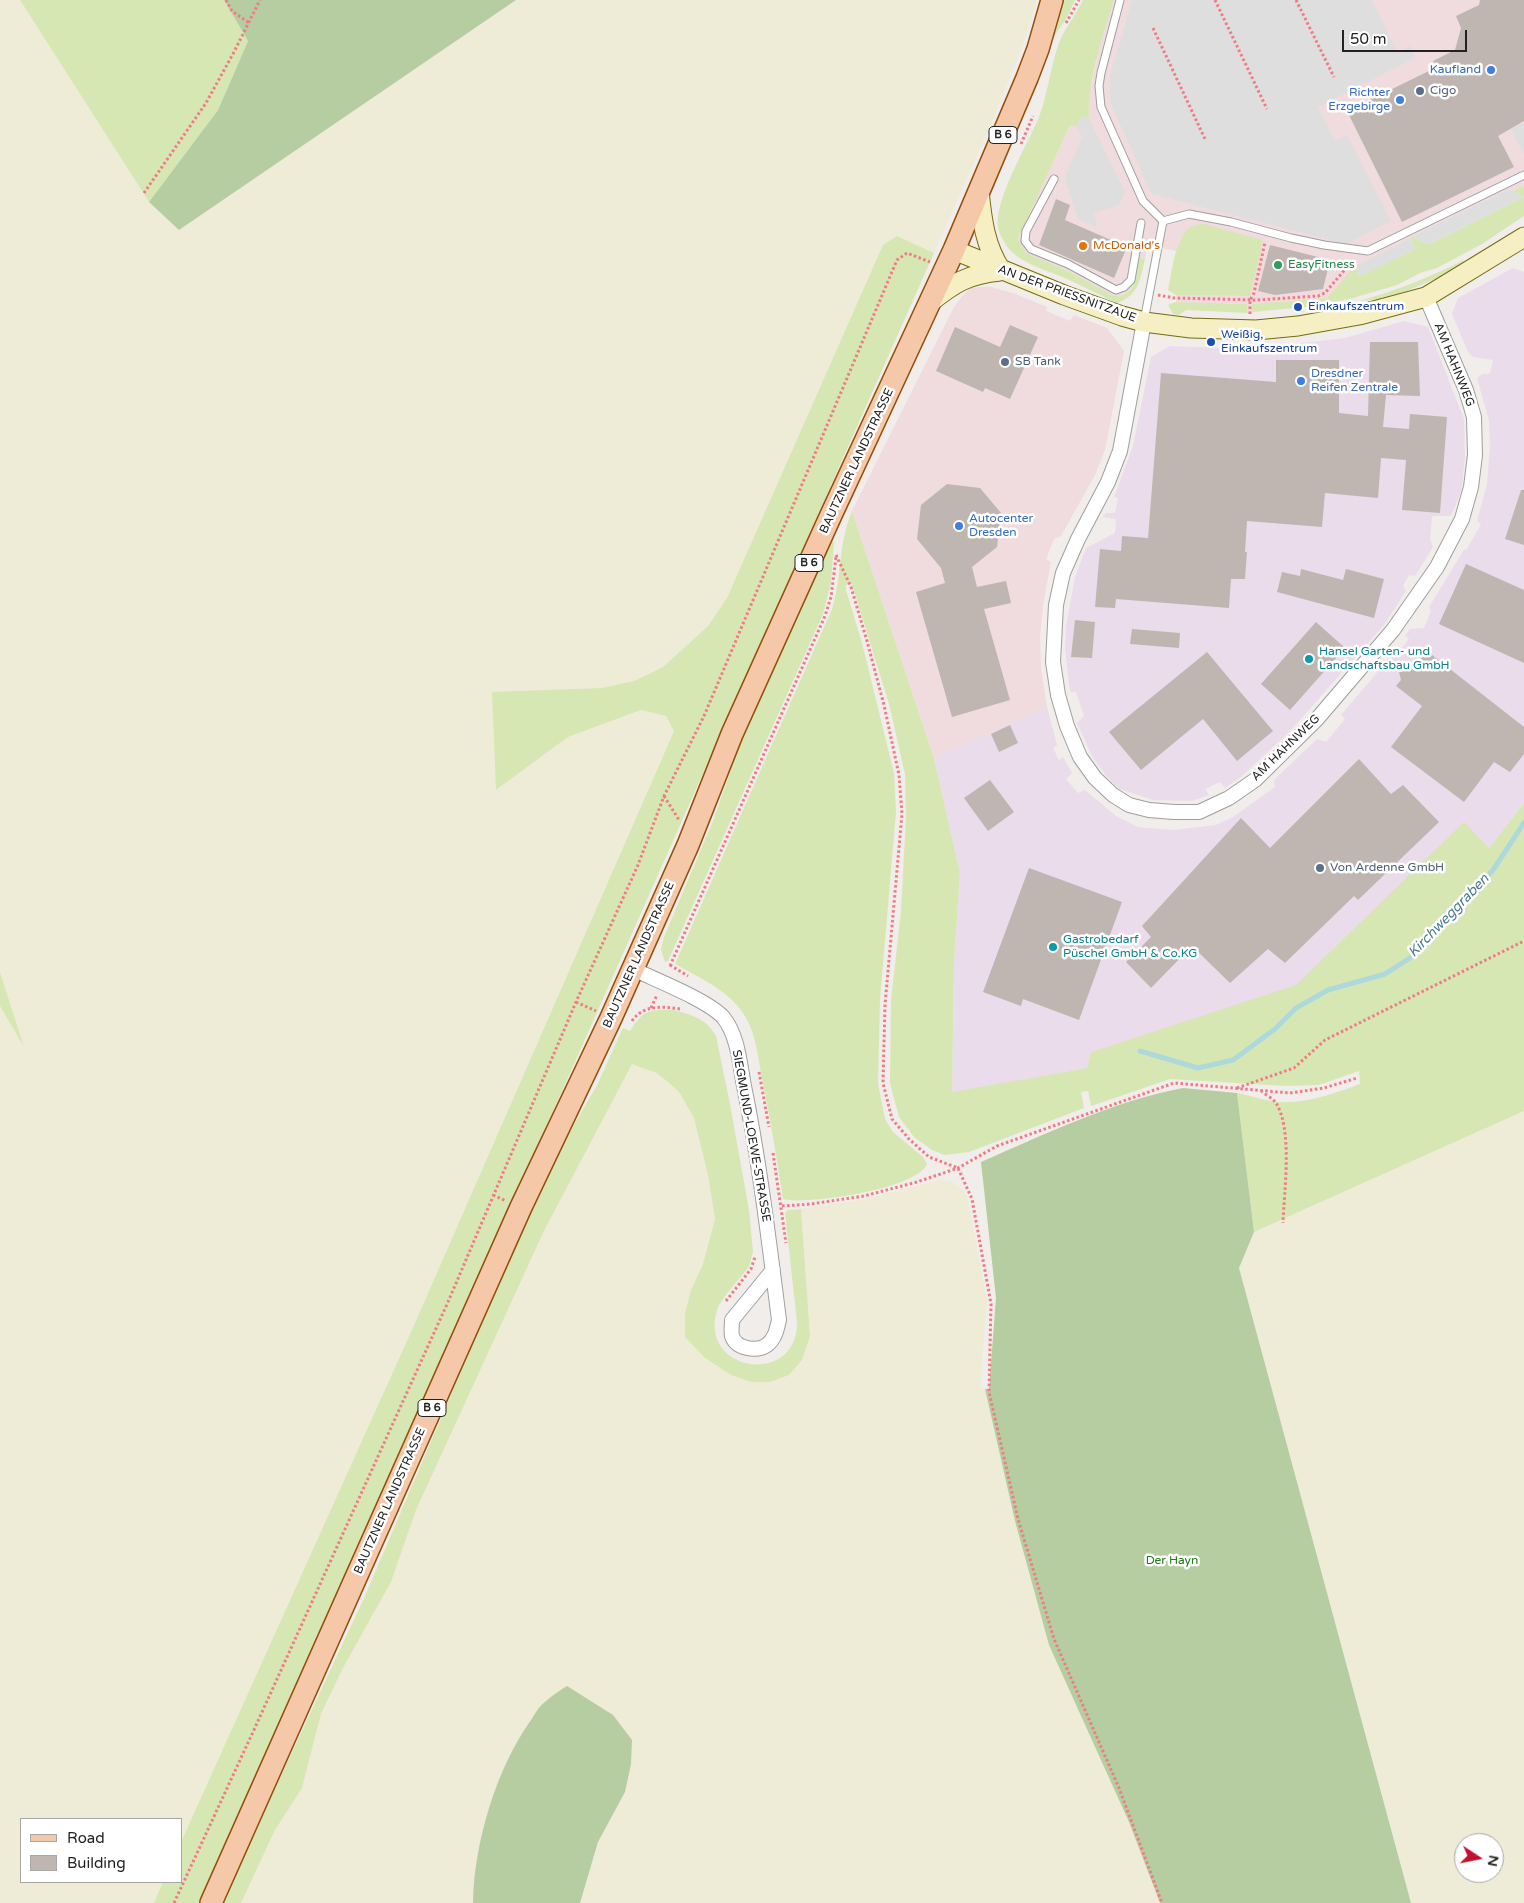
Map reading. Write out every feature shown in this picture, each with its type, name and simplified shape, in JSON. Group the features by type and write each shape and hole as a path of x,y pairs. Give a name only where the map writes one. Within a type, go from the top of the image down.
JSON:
{"main road":[{"name":"BAUTZNER LANDSTRASSE","path":"211,1903 521,1207 633,969 744,708 954,250 1029,71 1052,0"}],"street":[{"path":"929,303 962,280 973,275 1001,270 994,260 986,240 979,191"},
{"name":"AN DER PRIESSNITZAUE","path":"954,250 1102,310 1144,322 1190,328 1256,330 1298,326 1359,315 1426,297 1524,237"},
{"name":"AM HAHNWEG","path":"1144,322 1120,450 1108,482 1078,539 1063,573 1056,605 1053,662 1058,695 1067,726 1080,757 1095,778 1113,795 1129,805 1149,810 1199,812 1229,798 1255,780 1317,719 1394,630 1437,567 1462,519 1471,487 1475,456 1474,417 1466,390 1426,297"},
{"name":"SIEGMUND-LOEWE-STRASSE","path":"633,969 705,1004 718,1013 724,1018 734,1039 751,1121 773,1270 779,1320 777,1332 767,1345 753,1350 739,1344 732,1336 732,1320 773,1270"}],"lane":[{"path":"1120,0 1101,73 1099,86 1101,107 1143,201 1163,221"},
{"path":"1163,221 1189,214 1324,245 1368,251 1524,175"},
{"path":"1054,179 1026,231 1025,241 1031,249 1068,264 1116,290 1124,287 1131,280 1141,223"},
{"path":"1144,322 1163,221"}],"path":[{"path":"226,0 232,11 249,24"},
{"path":"144,193 206,103 260,0"},
{"path":"1214,0 1267,110"},
{"path":"1296,0 1334,77"},
{"path":"1153,28 1205,139"},
{"path":"1250,315 1250,300 1254,293 1268,232"},
{"path":"1150,293 1174,298 1250,300 1274,300 1323,295 1361,250"},
{"path":"174,1903 266,1706 448,1302 572,1011 638,865 664,796 704,716 897,260 907,253 930,262"},
{"path":"651,1008 825,616 831,597 836,548"},
{"path":"836,555 851,587 867,641 884,705 899,775 902,814 885,1005 883,1083 892,1119 909,1139 930,1156 958,1168 972,1199 991,1304 989,1392 1018,1519 1054,1639 1119,1788 1162,1903"},
{"path":"664,796 678,820 694,829"},
{"path":"1236,1088 1294,1068 1325,1040 1524,941"},
{"path":"670,965 674,968"},
{"path":"611,1018 629,1026 637,1014 651,1008 687,1010"},
{"path":"786,1244 782,1206 811,1204 864,1196 917,1182 958,1168 997,1146 1174,1083 1290,1093 1324,1088 1357,1078"},
{"path":"1260,1090 1275,1102 1284,1120 1286,1155 1283,1223"},
{"path":"720,1308 751,1269 756,1252"}],"shaded area":[{"path":"0,0 20,0 149,202 179,230 516,0 1037,0 1022,47 994,117 934,253 897,236 727,598 714,618 708,626 663,667 634,681 602,688 558,690 494,739 497,790 568,737 641,710 666,716 674,730 415,1323 182,1840 182,1818 20,1818 20,1883 163,1883 154,1903 0,1903 0,1006 23,1044 0,972"},
{"path":"1114,0 1524,0 1524,186 1513,191 1524,197 1410,239 1327,298 1253,304 1253,312 1247,313 1246,304 1176,302 1176,295 1250,296 1180,239 1177,251 1147,245 1145,259 1140,258 1132,289 1123,295 1114,296 1066,270 1026,253 1018,239 1070,125 1089,118 1088,100 1098,53"},
{"path":"1132,0 1372,0 1397,52 1410,46 1415,58 1318,107 1335,141 1347,135 1391,221 1346,244 1152,194 1111,104 1110,96 1110,76"},
{"path":"1082,116 1089,119 1125,192 1119,205 1094,213 1097,227 1078,219 1065,177 1082,137 1077,126"},
{"path":"1524,123 1524,155 1511,129"},
{"path":"1509,189 1524,197 1429,244 1412,237"},
{"path":"1410,239 1415,249 1360,276 1355,266"},
{"path":"1513,268 1524,272 1524,803 1489,848 1464,823 1296,986 1091,1052 1087,1068 952,1093 954,962 960,873 934,758 1047,707 1057,745 1053,748 1059,760 1063,757 1072,773 1066,779 1078,793 1085,790 1116,816 1138,827 1173,830 1216,825 1233,817 1275,787 1274,780 1317,739 1326,742 1345,719 1341,715 1393,654 1396,655 1409,639 1405,636 1410,629 1424,628 1431,611 1429,607 1481,524 1477,521 1487,484 1490,446 1489,420 1477,378 1482,374 1490,374 1493,360 1473,357 1468,352 1452,314 1458,298"},
{"path":"991,287 1013,293 1047,307 1046,311 1070,321 1074,315 1107,328 1124,351 1105,450 1095,475 1061,536 1054,539 1046,559 1051,562 1043,605 1040,637 1041,669 1047,707 934,758 852,511 954,307 971,288"},
{"path":"1404,321 1428,327 1464,419 1465,456 1462,485 1451,516 1432,516 1430,539 1433,547 1415,576 1409,575 1403,586 1406,591 1384,625 1291,730 1242,776 1225,788 1220,782 1205,789 1209,795 1192,801 1153,800 1120,789 1106,776 1092,756 1077,723 1084,716 1076,692 1071,692 1069,685 1065,647 1066,626 1075,577 1086,548 1115,533 1116,519 1103,517 1106,513 1115,513 1118,498 1114,497 1133,446 1151,357 1170,346 1248,349 1345,338"},
{"path":"632,1063 644,1067 668,1082 679,1092 694,1118 708,1175 715,1219 703,1264 691,1290 685,1313 705,1358 731,1375 751,1382 810,1336 801,1209 866,1199 940,1180 951,1181 963,1190 967,1196 987,1300 980,1388 985,1389 1015,1521 1049,1644 1129,1822 1160,1903 580,1903 598,1842 625,1792 511,1753 486,1817 478,1854 473,1903 241,1903 275,1830 302,1788 321,1714 343,1668 391,1582 416,1510 544,1231"},
{"path":"1524,1111 1524,1903 1411,1903 1239,1268 1254,1232"}],"green space":[{"path":"20,0 224,0 248,41 218,110 149,202"},
{"path":"224,0 516,0 179,230 149,202 218,110 248,41"},
{"path":"1063,0 1075,0 1066,19 1051,41 1049,40"},
{"path":"1083,0 1114,0 1093,74 1089,119 1082,116 1077,126 1070,125 1018,239 1026,253 1066,270 1114,296 1123,295 1132,289 1139,258 1145,259 1140,280 1134,291 1130,296 1117,303 1018,257 1006,245 998,227 1001,202 1006,187 1039,117 1059,43"},
{"path":"1524,186 1524,197 1513,191"},
{"path":"1524,197 1524,216 1482,244 1437,268 1420,273 1397,285 1353,298 1316,306 1253,312 1252,304 1327,298 1355,266 1359,276 1415,249 1410,239 1412,237 1429,244"},
{"path":"1204,224 1263,240 1250,296 1176,295 1168,290 1175,255 1182,237 1192,226"},
{"path":"897,236 934,253 201,1903 154,1903 163,1883 182,1883 182,1840 415,1323 674,731 666,716 641,710 568,737 496,790 492,692 602,688 634,681 663,667 708,626 727,598 883,245"},
{"path":"1464,260 1459,269 1390,298 1359,301 1413,283"},
{"path":"1176,302 1247,304 1247,313 1186,310 1179,315 1173,314 1168,305"},
{"path":"852,511 934,758 960,873 954,962 952,1092 1087,1068 1091,1052 1296,985 1464,822 1489,848 1524,803 1524,1111 1254,1232 1237,1093 1271,1101 1293,1102 1305,1100 1328,1095 1360,1084 1359,1071 1319,1085 1286,1086 1170,1079 1091,1106 1088,1091 1081,1092 1084,1108 969,1152 945,1155 932,1150 914,1137 899,1117 890,1083 891,1000 901,911 906,817 905,774 889,704 852,584 846,585 846,590 862,643 894,773 896,812 880,999 878,1083 885,1119 893,1132 923,1157 927,1164 919,1173 884,1188 815,1200 783,1199 758,1053 751,1028 743,1013 729,997 703,979 675,964 832,609 844,536"},
{"path":"832,539 834,543 831,583 823,614 668,961 665,962 661,950 664,937 713,821 739,747 773,665"},
{"path":"0,972 24,1047 0,1006"},
{"path":"674,1010 704,1022 716,1036 749,1210 753,1252 749,1267 719,1306 715,1331 722,1348 734,1359 750,1364 767,1363 782,1356 793,1343 797,1322 785,1213 788,1210 801,1209 810,1336 802,1360 789,1375 770,1382 751,1382 731,1375 705,1358 685,1337 685,1313 691,1290 703,1264 715,1219 708,1175 694,1118 679,1092 656,1073 632,1064 544,1231 416,1510 391,1582 343,1668 321,1714 302,1788 275,1830 241,1903 224,1903 250,1842 365,1596 514,1247 567,1137 597,1085 623,1028 630,1031 639,1018 648,1012"},
{"name":"Der Hayn","path":"1183,1088 1237,1093 1254,1232 1239,1268 1411,1903 1160,1903 1129,1822 1049,1645 1015,1521 985,1389 989,1389 996,1298 981,1162 1106,1110 1131,1101"},
{"path":"567,1686 613,1715 632,1740 631,1764 625,1792 598,1842 580,1903 473,1903 474,1880 483,1832 489,1807 507,1761 518,1739 539,1708"}],"building":[{"path":"1480,0 1524,0 1524,121 1498,136 1514,167 1402,222 1347,111 1437,67 1433,61 1455,50 1461,28 1456,16 1479,5"},
{"name":"McDonald's","path":"1056,199 1070,205 1065,220 1127,247 1114,278 1039,245"},
{"path":"1270,245 1330,260 1323,289 1275,295 1258,291"},
{"path":"1010,325 1038,337 1010,399 985,388 983,392 936,371 955,327 1000,347"},
{"path":"1370,342 1418,342 1420,396 1386,395 1383,427 1409,429 1410,414 1447,417 1440,513 1402,510 1406,460 1381,458 1378,498 1325,493 1322,527 1247,521 1245,579 1231,579 1229,608 1116,599 1115,608 1095,607 1100,549 1121,551 1122,536 1148,538 1161,373 1276,382 1276,360 1339,360 1339,413 1368,416"},
{"path":"947,484 980,488 1001,513 997,547 972,567 977,587 1006,581 1011,603 984,609 1010,700 952,717 916,592 945,583 941,568 917,539 921,505"},
{"path":"1521,490 1524,490 1524,545 1505,539"},
{"path":"1466,564 1524,590 1524,663 1439,624"},
{"path":"1301,569 1343,580 1346,569 1384,579 1374,618 1277,592 1282,572 1300,576"},
{"path":"1075,620 1095,622 1092,658 1071,657"},
{"name":"Hansel Garten- und Landschaftsbau GmbH","path":"1316,622 1345,648 1290,710 1261,684"},
{"path":"1132,629 1180,633 1179,648 1130,644"},
{"path":"1427,651 1524,727 1524,754 1510,772 1494,762 1464,802 1391,747 1422,706 1396,686 1401,680 1399,672 1412,670"},
{"path":"1207,652 1273,731 1237,761 1203,719 1141,770 1109,732"},
{"path":"1010,725 1018,743 999,752 991,734"},
{"name":"Von Ardenne GmbH","path":"1359,759 1391,794 1403,785 1439,822 1358,900 1354,896 1285,963 1268,949 1230,983 1192,946 1151,988 1126,962 1151,937 1142,926 1241,818 1270,848"},
{"path":"990,780 1014,812 988,831 964,798"},
{"name":"Gastrobedarf Püschel GmbH & Co.KG","path":"1029,868 1122,902 1079,1020 1023,999 1021,1006 983,992"}],"waterway":[{"name":"Kirchweggraben","path":"1140,1051 1198,1068 1233,1060 1275,1029 1296,1008 1328,990 1385,974 1410,958 1493,870 1524,823"}],"place":[{"name":"Kaufland","path":"1491,70"},
{"name":"Cigo","path":"1420,91"},
{"name":"Richter Erzgebirge","path":"1400,100"},
{"name":"McDonald's","path":"1083,246"},
{"name":"EasyFitness","path":"1278,265"},
{"name":"Einkaufszentrum","path":"1298,307"},
{"name":"Weißig, Einkaufszentrum","path":"1211,342"},
{"name":"SB Tank","path":"1005,362"},
{"name":"Dresdner Reifen Zentrale","path":"1301,381"},
{"name":"Autocenter Dresden","path":"959,526"},
{"name":"Hansel Garten- und Landschaftsbau GmbH","path":"1309,659"},
{"name":"Von Ardenne GmbH","path":"1320,868"},
{"name":"Gastrobedarf Püschel GmbH & Co.KG","path":"1053,947"}]}
